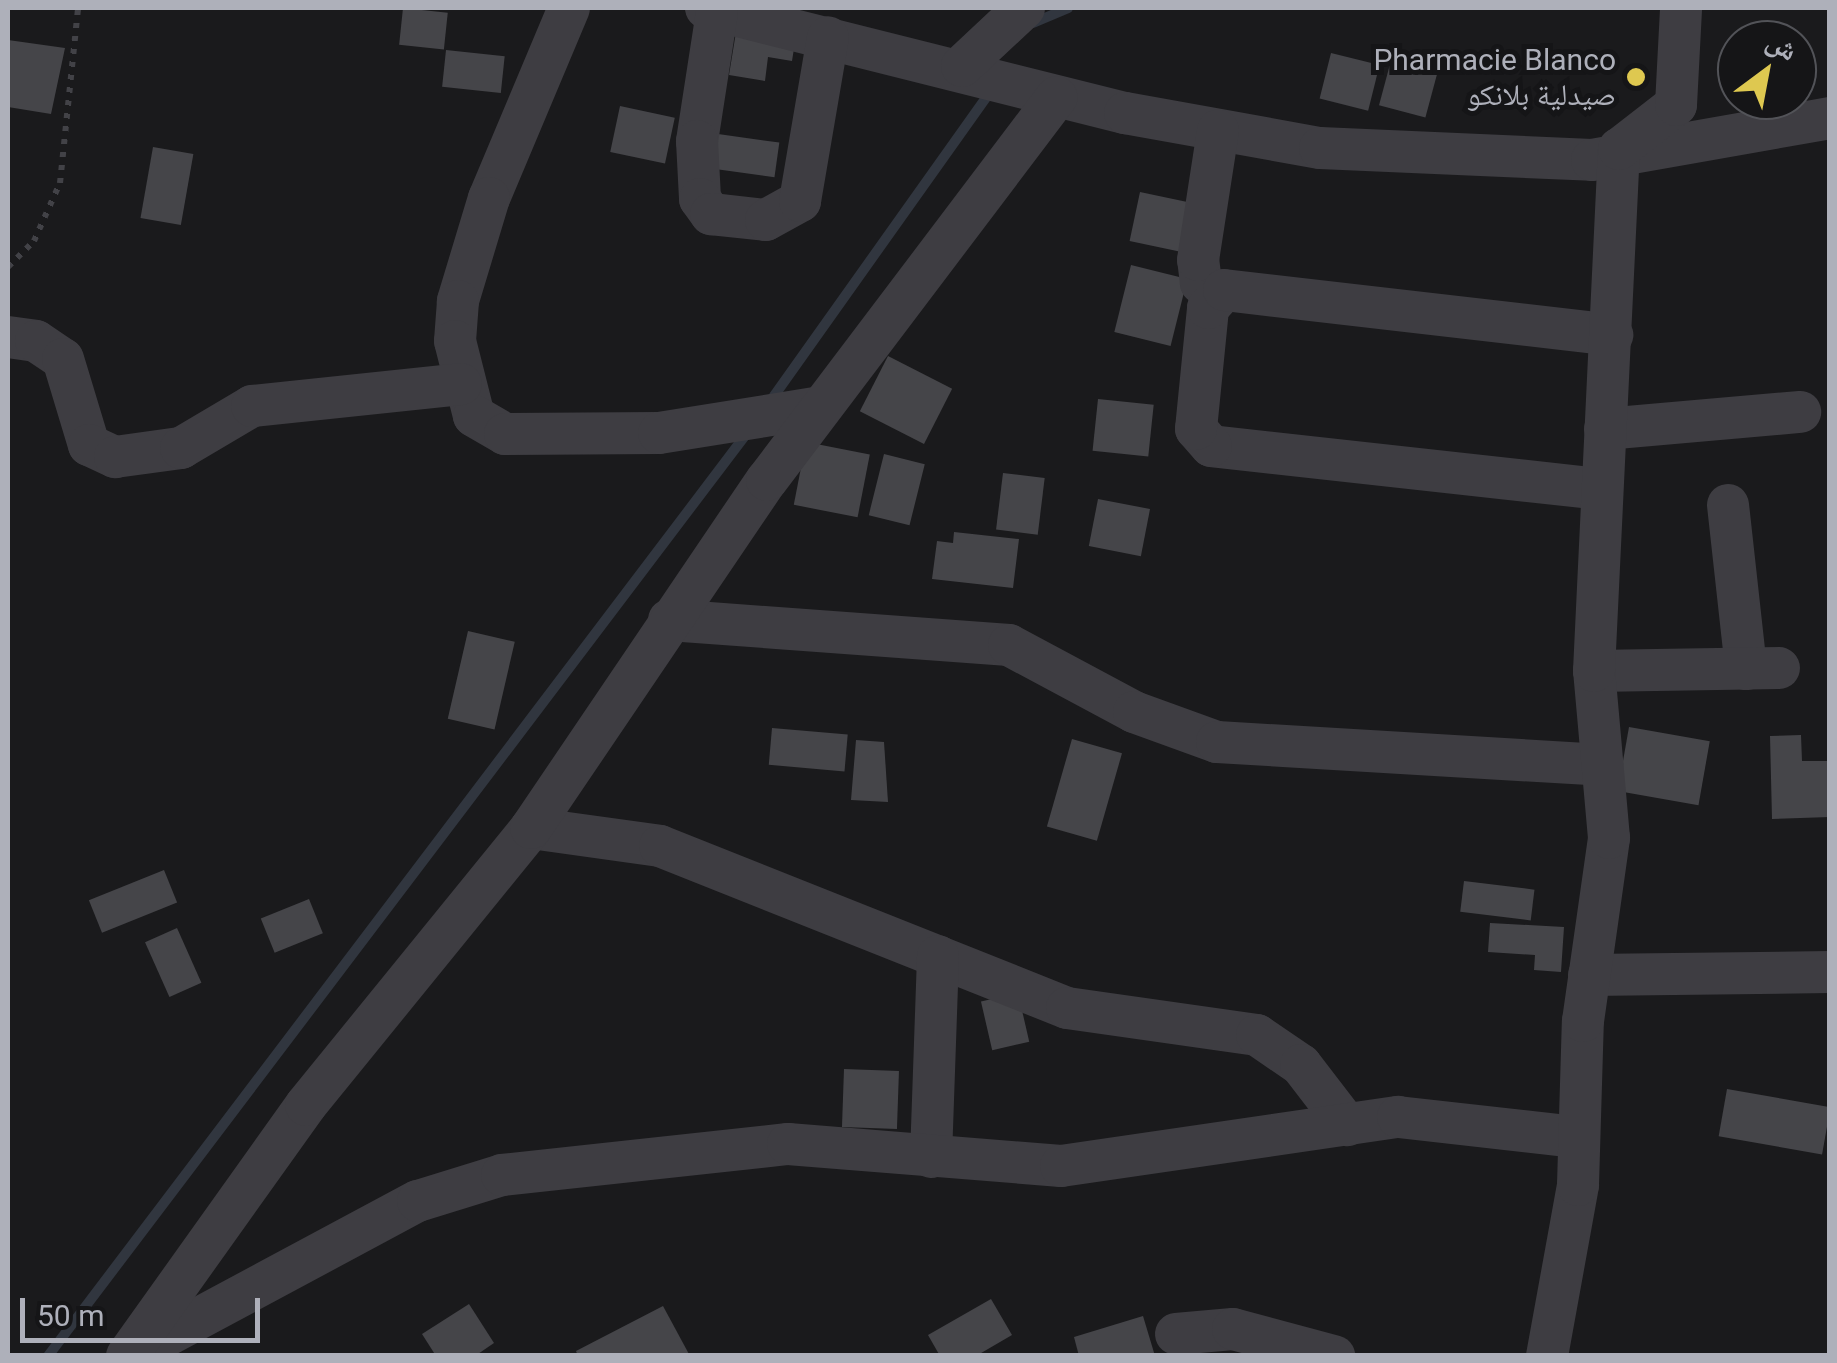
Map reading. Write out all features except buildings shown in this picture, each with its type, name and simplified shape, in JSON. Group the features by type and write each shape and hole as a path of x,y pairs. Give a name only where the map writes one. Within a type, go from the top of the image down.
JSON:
{"street":[{"path":"569,8 494,182 458,301 461,384 488,428 536,436 705,429 821,407"},
{"path":"962,66 1024,8"},
{"path":"1619,149 1676,105 1681,8"},
{"path":"828,37 800,201 766,220 704,210 697,130 711,10 962,66 1057,97 1320,148 1592,160 1619,149 1830,118"},
{"path":"128,1356 306,1105 531,828 669,620 821,407 1057,97"},
{"path":"1216,296 1198,272 1218,131"},
{"path":"1548,1356 1578,1185 1577,1136 1589,975 1608,838 1594,670 1619,149"},
{"path":"1216,296 1238,288 1612,335"},
{"path":"1216,296 1204,347 1202,442 1600,489"},
{"path":"8,337 36,341 63,359 88,445 115,456 172,452 252,406 461,384"},
{"path":"1605,429 1800,412"},
{"path":"1594,670 1762,668 1728,505"},
{"path":"669,620 1009,646 1134,712 1217,742 1602,765"},
{"path":"531,828 660,846 1099,1016 1257,1034 1301,1064 1347,1126"},
{"path":"931,1157 938,956"},
{"path":"1589,975 1830,972"},
{"path":"128,1356 418,1201 502,1175 788,1144 1062,1166 1427,1116 1577,1136"},
{"path":"1176,1334 1234,1329 1334,1356"}],"path":[{"path":"8,267 34,241 60,184 78,8"}],"waterway":[{"path":"1033,23 1068,8"},
{"path":"769,403 991,91"},
{"path":"48,1356 747,433"}],"place":[{"name":"Pharmacie Blanco صيدلية بلانكو","path":"1636,77"}]}
